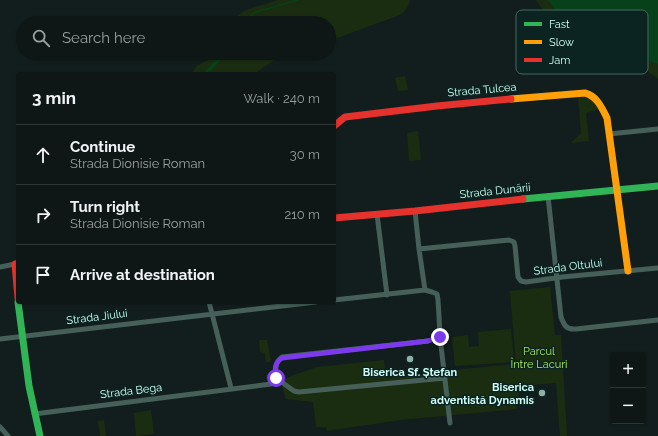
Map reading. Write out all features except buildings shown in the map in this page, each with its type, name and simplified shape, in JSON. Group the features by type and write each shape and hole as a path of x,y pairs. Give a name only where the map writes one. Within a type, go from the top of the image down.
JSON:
{"street":[{"name":"Strada Tulcea","path":"336,124 345,116 436,106 589,93 604,112 606,118 628,271"},
{"path":"609,134 658,129"},
{"name":"Strada Dunării","path":"336,218 658,186"},
{"path":"548,196 559,306 562,321 566,327 572,330 658,320"},
{"path":"415,211 425,290"},
{"path":"377,214 387,295"},
{"name":"Strada Oltului","path":"419,249 509,240 514,242 515,246 518,277 521,281 526,282 658,268"},
{"path":"0,267 16,264"},
{"path":"336,300 425,290 435,292 438,297 440,337 450,423"},
{"path":"18,304 34,414 40,436"},
{"path":"210,304 231,388"},
{"name":"Strada Jiului","path":"0,339 299,304"},
{"path":"440,337 428,341 282,358 278,360 276,364 276,378 299,392 445,378"},
{"name":"Strada Bega","path":"34,414 271,384 275,382 276,378"},
{"path":"0,427 8,436"}],"green space":[{"path":"277,0 410,0 404,12 400,15 336,38 336,16 237,16 246,10"},
{"path":"536,0 658,0 658,79 648,72 648,10 543,10"},
{"path":"208,60 276,60 257,72 192,72 197,66"},
{"path":"405,76 408,90 398,91 395,78"},
{"path":"578,96 589,97 599,109 586,113 589,141 571,143 581,133"},
{"path":"418,131 421,160 409,161 407,133"},
{"name":"Parcul Între Lacuri","path":"550,287 555,335 561,335 567,436 560,436 556,383 518,386 520,404 516,404 517,409 400,420 327,431 326,427 316,427 313,402 286,399 282,386 283,379 317,367 384,360 386,378 516,364 510,291"},
{"path":"511,329 514,362 455,366 452,337 468,335 469,347 479,346 478,332"},
{"path":"259,340 267,340 271,362 266,362 265,353 260,352"},
{"path":"151,410 154,434 136,436 134,413"},
{"path":"104,420 106,436 100,436 98,421"}],"shaded area":[{"path":"548,0 658,0 658,64 648,61 648,10 556,10"},
{"path":"216,60 221,60 210,72 205,72"}],"waterway":[{"path":"251,16 256,12 298,0"}],"traffic: fast":[{"path":"523,199 658,186"},
{"path":"18,304 29,386 40,436"}],"traffic: slow":[{"path":"511,99 585,93 593,97 599,103 607,118 628,271"}],"traffic: jam":[{"path":"336,124 345,117 511,99"},
{"path":"336,218 523,199"},
{"path":"16,264 16,275"}],"place":[{"name":"Biserica Sf. Ștefan","path":"410,359"},
{"name":"Biserica adventistă Dynamis","path":"542,393"}],"route":[{"path":"276,378 275,367 278,360 282,358 428,341 440,337"}]}
